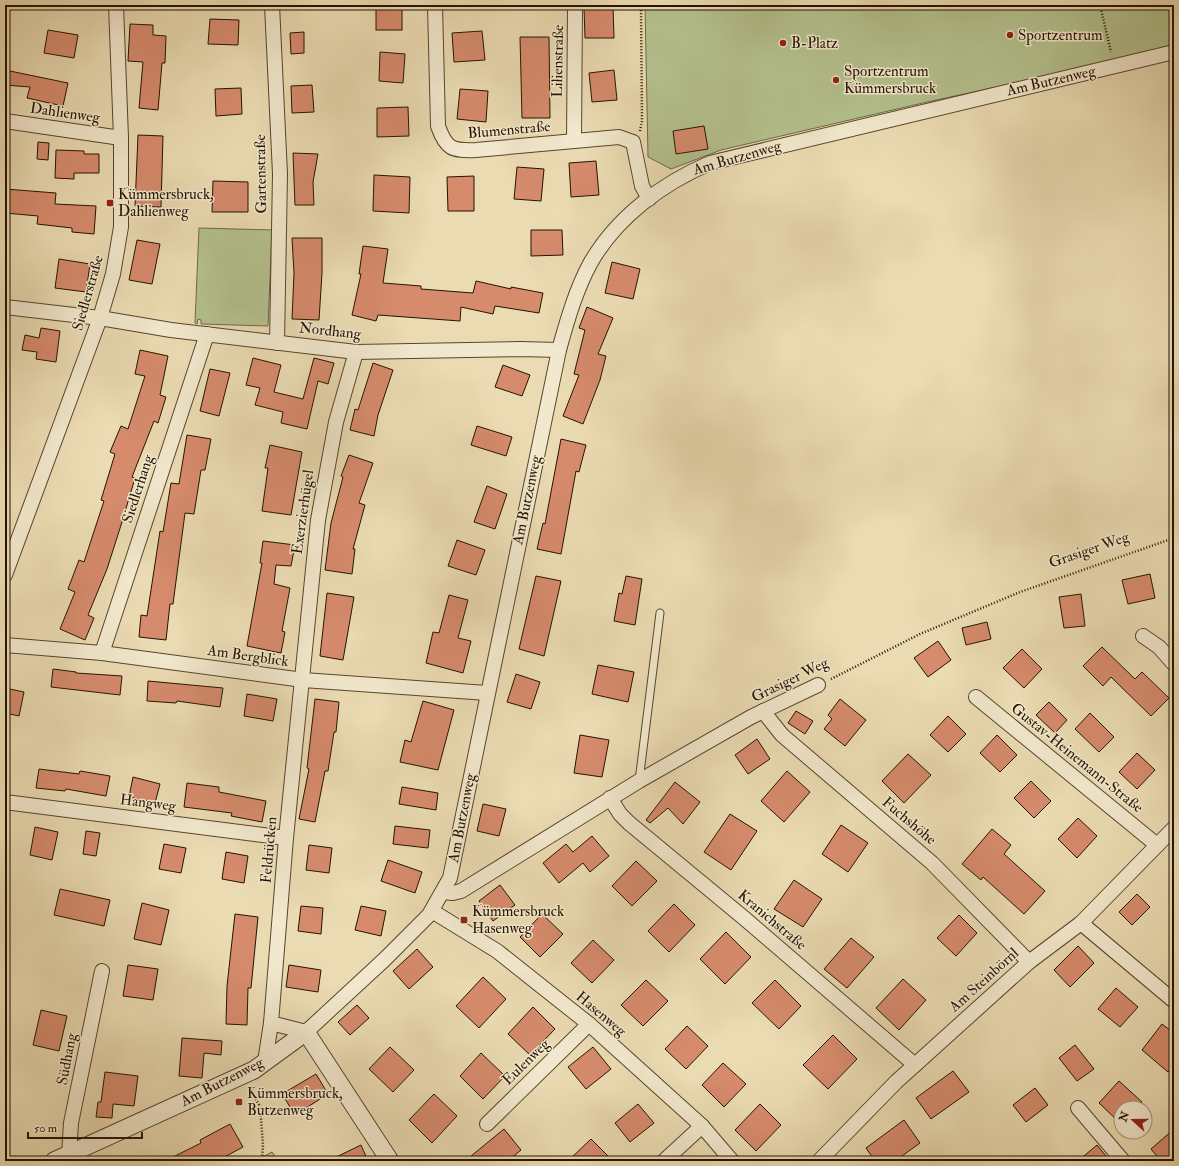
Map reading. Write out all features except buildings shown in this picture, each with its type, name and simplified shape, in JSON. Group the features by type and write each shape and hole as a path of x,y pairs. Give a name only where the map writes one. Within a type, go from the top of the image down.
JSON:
{"street":[{"name":"Siedlerstraße","path":"5,575 100,318 113,274 122,226 121,138 116,5"},
{"name":"Gartenstraße","path":"272,5 280,174 277,343"},
{"name":"Blumenstraße","path":"435,5 438,126 443,140 450,147 461,150 619,137 633,142"},
{"name":"Lilienstraße","path":"574,141 576,5"},
{"name":"Am Butzenweg","path":"62,1158 254,1070 306,1032 384,960 432,911 450,878 559,350 580,287 591,262 623,220 684,174 731,157 1174,52"},
{"name":"Dahlienweg","path":"5,121 121,138"},
{"path":"633,142 642,186 649,199"},
{"name":"Nordhang","path":"5,307 356,352 520,349 559,350"},
{"name":"Siedlerhang","path":"102,653 207,334"},
{"name":"Exerzierhügel","path":"302,680 318,520 336,422 356,352"},
{"path":"1142,636 1159,647 1174,664"},
{"name":"Am Bergblick","path":"5,646 102,653 302,680 487,693"},
{"name":"Feldrücken","path":"265,1062 271,1023 286,838 302,680"},
{"name":"Grasiger Weg","path":"443,892 453,893 462,891 639,781 763,711 818,685"},
{"name":"Gustav-Heinemann-Straße","path":"976,697 1157,845"},
{"name":"Fuchshöhe","path":"763,711 782,735 932,863 1029,962"},
{"name":"Kranichstraße","path":"610,798 620,814 629,823 744,918 915,1065"},
{"name":"Hangweg","path":"5,802 286,838"},
{"name":"Am Steinbörnl","path":"819,1161 896,1082 1029,962 1081,923 1174,828"},
{"name":"Hasenweg","path":"432,911 497,950 589,1024 702,1126 732,1161"},
{"path":"1081,923 1174,1000"},
{"name":"Südhang","path":"62,1158 71,1123 102,971"},
{"path":"271,1023 306,1032 390,1161"},
{"name":"Eulenweg","path":"487,1124 589,1024"},
{"path":"1078,1108 1123,1161"},
{"path":"664,1161 702,1126"}],"lane":[{"path":"639,781 660,613"}],"path":[{"path":"633,142 640,131 642,121 641,5"},
{"path":"1100,5 1114,66"},
{"name":"Grasiger Weg","path":"818,685 920,634 1020,592 1174,538"},
{"path":"240,1076 260,1106 263,1145 262,1161"}],"green space":[{"name":"Sportzentrum Kümmersbruck","path":"645,5 1174,5 1174,44 1126,59 927,102 721,150 671,169 648,157"},
{"path":"199,228 272,230 268,326 201,324 201,320 198,319 197,324 195,323"},
{"path":"272,1152 278,1161 255,1161"}],"place":[{"name":"Sportzentrum","path":"1010,35"},
{"name":"B-Platz","path":"783,43"},
{"name":"Sportzentrum Kümmersbruck","path":"836,80"},
{"name":"Kümmersbruck, Dahlienweg","path":"110,203"},
{"name":"Kümmersbruck Hasenweg","path":"464,920"},
{"name":"Kümmersbruck, Butzenweg","path":"239,1102"}]}
